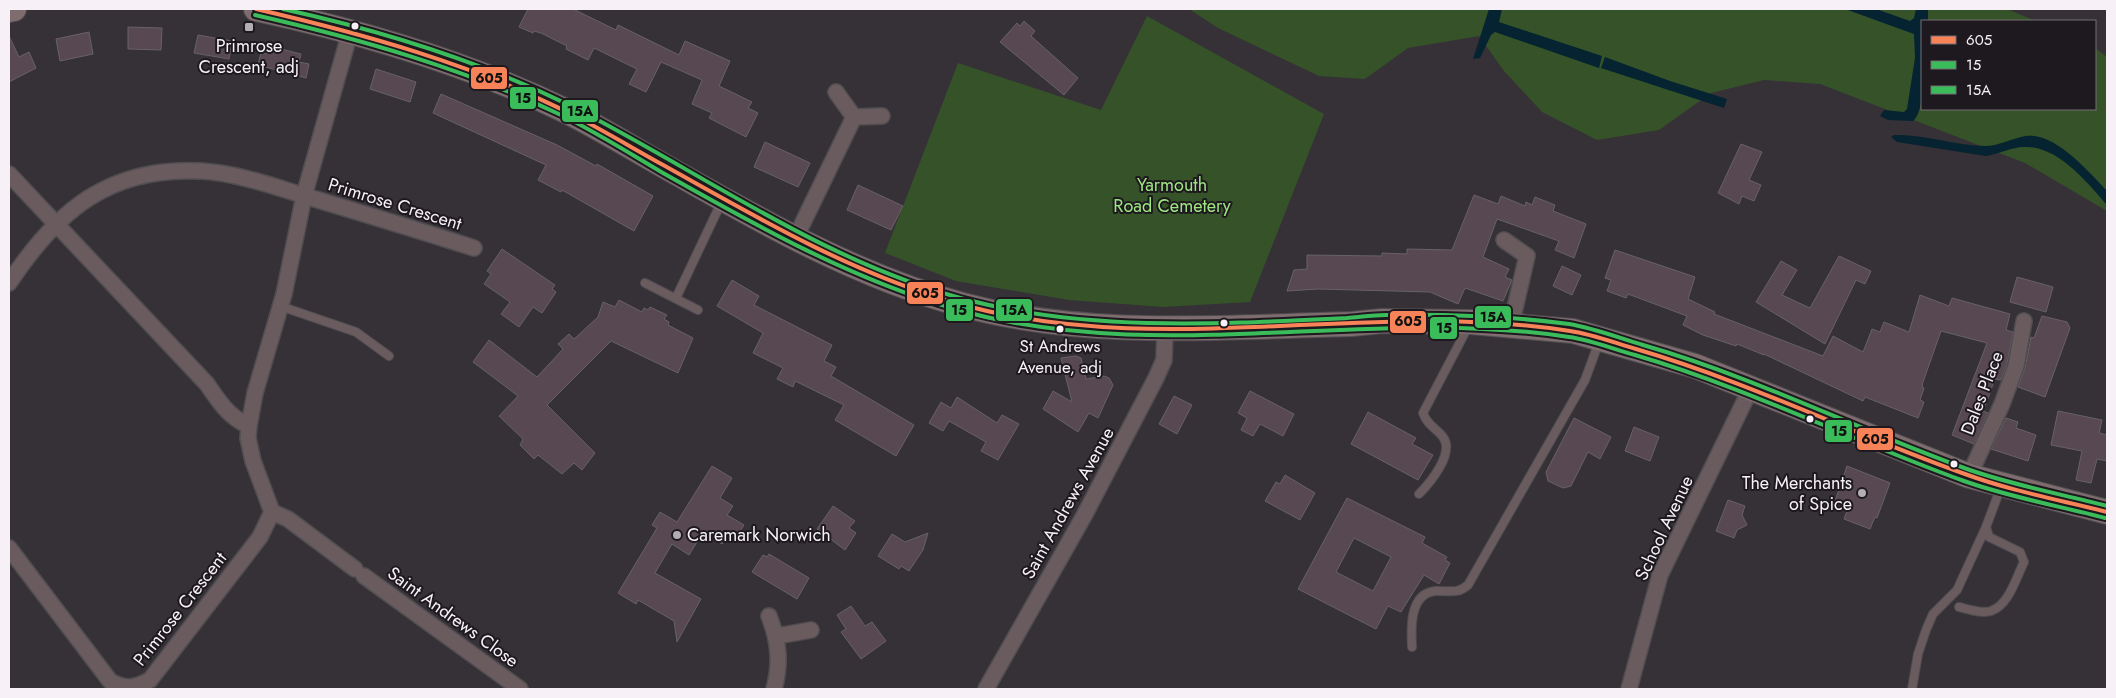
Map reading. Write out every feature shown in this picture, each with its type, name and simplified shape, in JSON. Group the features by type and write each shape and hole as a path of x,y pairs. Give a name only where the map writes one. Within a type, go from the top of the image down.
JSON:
{"main road":[{"path":"9,10 14,9"},
{"path":"256,9 350,32 464,67 518,88 568,112 795,239 866,272 964,305 1017,316 1082,325 1165,330 1382,321 1471,322 1573,331 1695,366 1969,476 2107,512"}],"street":[{"name":"Primrose Crescent","path":"9,548 110,681 123,688 138,687 150,680 260,537 272,512 253,461 248,438 249,426 255,393 280,306 304,196 350,32"},
{"path":"836,92 854,117"},
{"path":"854,117 882,116"},
{"path":"795,239 854,117"},
{"name":"Primrose Crescent","path":"9,282 55,223 75,205 96,192 129,178 165,172 201,171 247,179 474,248"},
{"path":"9,174 207,384 224,410 236,420 249,426"},
{"path":"1504,240 1530,252 1511,325"},
{"name":"Dales Place","path":"1969,476 2002,404 2016,366 2024,321"},
{"name":"Saint Andrews Avenue","path":"986,689 1084,514 1156,378 1164,360 1165,330"},
{"name":"School Avenue","path":"1630,689 1660,575 1751,388"},
{"name":"Saint Andrews Close","path":"272,512 288,520 520,689"},
{"path":"769,616 777,636 779,659 774,689"},
{"path":"777,636 811,630"}],"lane":[{"path":"676,298 723,199"},
{"path":"645,283 698,310"},
{"path":"280,306 356,332 388,356"},
{"path":"1419,494 1437,472 1446,452 1446,444 1442,436 1426,420 1423,414 1471,322"},
{"path":"1412,647 1412,614 1421,599 1434,591 1458,592 1468,585 1585,380 1601,338"},
{"path":"1912,689 1918,654 1933,614 1957,590 1986,527 2002,485"},
{"path":"1959,607 1991,611 2007,598 2024,562 2020,552 1989,537 1986,527"}],"green space":[{"path":"1189,9 2007,9 2034,20 1921,20 1921,110 2096,110 2096,49 2107,57 2107,211 2025,163 1820,84 1764,80 1711,93 1659,130 1597,140 1542,112 1504,71 1479,36 1408,48 1365,79 1319,76 1218,28"},
{"name":"Yarmouth Road Cemetery","path":"1147,16 1324,114 1250,302 1163,307 1069,300 956,281 885,253 958,63 1101,110"}],"water":[{"path":"1489,9 1502,9 1499,22 1602,56 1599,68 1495,32 1491,35 1480,58 1473,59"},
{"path":"1845,9 1876,9 1910,21 1914,18 1916,9 1928,9 1928,20 1921,20 1921,103 1918,114 1913,121 1888,120 1880,116 1884,110 1904,112 1907,109 1915,58 1914,34"},
{"path":"1605,57 1670,81 1727,99 1724,108 1601,68"},
{"path":"1894,135 1917,136 1985,146 1996,145 2026,136 2037,136 2060,147 2081,164 2107,191 2107,205 2081,176 2059,158 2036,148 2019,147 1986,156 1897,142 1891,137"}],"building":[{"path":"528,9 573,9 616,30 618,25 679,55 685,41 730,61 719,86 752,102 748,108 758,113 746,137 709,118 712,113 692,104 702,80 661,62 646,92 629,84 637,69 594,48 588,60 566,49 567,46 541,33 534,31 533,33 519,27"},
{"path":"1024,21 1035,31 1031,36 1078,78 1064,95 1000,42 1017,23 1020,26"},
{"path":"128,27 162,28 161,50 128,49"},
{"path":"89,32 93,54 60,61 56,39"},
{"path":"198,35 232,41 229,59 194,53"},
{"path":"9,36 19,57 29,52 36,68 9,82"},
{"path":"269,46 301,54 299,62 309,64 306,78 258,65 261,52 267,54"},
{"path":"376,69 416,82 410,102 370,89"},
{"path":"441,94 557,145 596,166 597,164 653,196 634,231 562,190 561,192 538,180 546,165 433,113"},
{"path":"765,142 810,163 798,187 754,167"},
{"path":"1741,144 1762,152 1749,180 1761,185 1754,201 1742,196 1739,204 1718,193"},
{"path":"858,185 903,206 891,230 847,210"},
{"path":"1474,195 1498,204 1501,196 1525,206 1526,202 1532,205 1535,197 1555,205 1553,211 1586,224 1574,258 1555,250 1559,241 1497,219 1483,257 1509,269 1505,277 1512,280 1503,301 1465,288 1458,304 1430,292 1318,289 1287,291 1294,270 1307,269 1307,255 1382,256 1382,253 1407,254 1407,249 1452,250"},
{"path":"502,249 555,285 552,289 556,292 542,313 533,307 519,327 501,314 510,302 484,284 491,274 487,271"},
{"path":"1615,250 1695,277 1688,299 1715,312 1714,314 1823,356 1833,336 1863,352 1872,329 1880,332 1884,322 1909,332 1920,295 1949,306 1952,298 2010,314 2006,330 2013,332 2007,364 2001,380 1995,379 1983,411 1988,413 1974,444 1952,435 1987,343 1941,331 1923,382 1922,387 1924,388 1920,400 1924,402 1918,418 1865,397 1863,401 1764,354 1737,344 1736,346 1703,335 1683,325 1687,316 1628,294 1626,298 1607,291 1611,280 1605,278"},
{"path":"1839,256 1871,271 1865,284 1856,280 1825,344 1756,302 1781,261 1797,270 1782,295 1810,308"},
{"path":"1562,266 1581,275 1572,295 1553,286"},
{"path":"2017,277 2053,287 2046,312 2010,302"},
{"path":"732,280 759,296 754,305 832,345 824,361 836,367 831,376 914,425 896,456 835,420 844,405 795,381 793,387 777,379 783,368 753,353 763,333 717,306"},
{"path":"619,300 642,312 644,308 648,310 650,307 667,315 664,319 669,322 668,325 693,338 678,373 611,341 547,405 595,453 582,470 574,463 562,474 538,455 534,459 520,445 523,439 499,416 518,396 473,362 489,340 537,377 563,349 558,344 569,334 574,339 598,317 603,302 615,307"},
{"path":"2042,316 2067,322 2070,328 2045,397 2018,387 2025,368 2031,337 2034,338"},
{"path":"1076,356 1081,358 1086,379 1104,376 1109,378 1113,385 1098,418 1089,413 1078,432 1043,409 1053,391 1072,402 1061,358"},
{"path":"1250,391 1294,414 1283,436 1260,424 1253,436 1241,430 1247,418 1238,413"},
{"path":"1174,396 1192,405 1177,434 1159,424"},
{"path":"957,397 997,423 1002,415 1019,424 998,460 981,451 986,442 949,421 943,431 929,423 941,402 951,408"},
{"path":"2058,411 2102,420 2099,433 2107,435 2107,461 2097,459 2091,483 2076,480 2082,451 2051,445"},
{"path":"1368,412 1416,438 1412,444 1433,455 1418,480 1351,444"},
{"path":"1574,418 1611,437 1600,459 1588,452 1571,486 1563,488 1548,481 1546,472"},
{"path":"2006,418 2018,422 2016,428 2036,435 2028,461 1991,449"},
{"path":"1634,427 1659,437 1650,461 1625,451"},
{"name":"Caremark Norwich","path":"712,466 732,478 720,498 733,506 727,515 744,525 737,536 725,538 722,544 703,532 689,555 672,544 655,573 701,599 677,642 674,621 638,600 636,604 618,593 657,528 652,525 660,512 677,522"},
{"name":"The Merchants of Spice","path":"1847,466 1890,483 1877,518 1875,517 1870,529 1844,519 1849,506 1835,501"},
{"path":"1285,475 1315,493 1300,520 1265,501 1276,482 1280,484"},
{"path":"1347,498 1425,537 1422,543 1447,557 1445,560 1450,563 1439,584 1424,575 1401,612 1388,606 1376,629 1298,589","holes":["1354,538 1391,557 1373,591 1336,572"]},
{"path":"1728,500 1745,506 1742,515 1747,525 1737,530 1734,538 1716,531"},
{"path":"833,506 855,521 849,528 856,533 845,550 817,529"},
{"path":"928,533 923,550 909,571 901,566 899,569 878,556 892,534 905,542"},
{"path":"769,554 809,578 797,599 752,572 763,555 767,557"},
{"path":"851,606 865,626 872,622 886,641 861,659 841,632 846,629 837,615"}],"transit line":[{"name":"605","path":"256,9 377,40 456,65 495,80 583,120 736,206 807,243 917,291 956,303 1032,320 1108,327 1185,329 1417,321 1494,323 1578,332 1678,362 1720,377 1924,459 1982,480 2107,512"},
{"name":"15A","path":"283,9 395,38 505,76 575,108 813,239 861,262 912,283 964,299 1011,310 1058,317 1154,323 1251,322 1381,315 1455,315 1501,317 1569,324 1606,333 1726,372 1926,454 1984,475 2107,506"},
{"name":"15","path":"255,15 411,56 524,98 587,128 698,193 805,250 879,283 955,309 1030,326 1107,333 1184,335 1416,328 1493,329 1577,338 1677,368 1718,383 1981,487 2105,518"}],"place":[{"name":"Primrose Crescent, adj","path":"249,27"},
{"name":"St Andrews Avenue, adj","path":"1060,329"},
{"name":"The Merchants of Spice","path":"1862,493"},
{"name":"Caremark Norwich","path":"677,535"}]}
